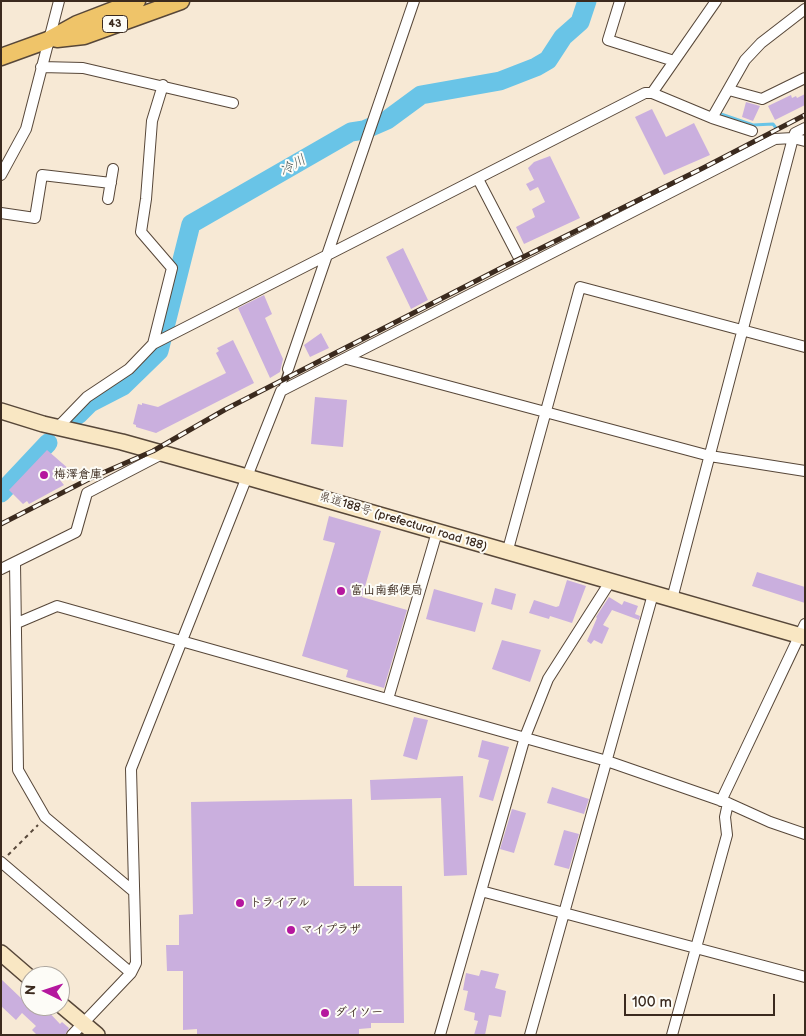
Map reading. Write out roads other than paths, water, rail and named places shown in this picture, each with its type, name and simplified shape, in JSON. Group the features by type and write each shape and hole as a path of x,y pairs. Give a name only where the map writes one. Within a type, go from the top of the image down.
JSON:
{"main road":[{"name":"43","path":"1,57 48,40 78,24 137,1"},
{"name":"43","path":"48,40 84,36 181,1"},
{"name":"県道188号 (prefectural road 188)","path":"1,411 57,428 247,477 653,594 803,632"},
{"path":"1,953 20,969"},
{"path":"70,1013 97,1035"}],"street":[{"path":"1,175 19,147 26,129 59,1"},
{"path":"288,369 414,1"},
{"path":"620,1 608,40 674,61"},
{"path":"652,93 716,1"},
{"path":"712,118 745,60 761,43 805,9"},
{"path":"41,67 83,68 163,85 233,103"},
{"path":"729,90 762,99 805,78"},
{"path":"152,344 172,268 141,232 146,199 152,121 163,85"},
{"path":"57,428 87,397 129,369 152,344 328,256 645,92 752,131"},
{"path":"672,599 744,331 793,138 795,133 805,128"},
{"path":"72,1035 131,973 136,963 131,769 281,391 775,139 793,138 805,141"},
{"path":"108,199 113,169"},
{"path":"1,213 35,218 42,175 111,183"},
{"path":"478,179 518,256"},
{"path":"507,553 580,287 805,347"},
{"path":"347,358 710,456 805,471"},
{"path":"1,569 76,532 87,493 162,454"},
{"path":"388,699 437,532"},
{"path":"15,563 18,770 45,817 133,891"},
{"path":"440,1035 525,737 548,679 610,582"},
{"path":"530,1035 653,594"},
{"path":"17,622 57,606 607,761 724,802 770,822 805,834"},
{"path":"672,1035 727,836 724,802 803,632"},
{"path":"1,862 131,973"},
{"path":"481,892 805,977"}],"lane":[{"path":"281,391 288,369"}],"waterway":[{"name":"冷川","path":"78,415 90,403 123,386 159,351 191,224 351,132 364,130 387,120 421,95 500,81 536,67 548,60 563,37 580,22 587,1"},
{"path":"718,113 753,125 773,124 776,128"},
{"name":"冷川","path":"1,493 48,443"}],"railway":[{"path":"1,524 91,478 153,451 226,409 805,115"}],"place":[{"name":"梅澤倉庫","path":"44,475"},
{"name":"富山南郵便局","path":"341,591"},
{"name":"トライアル","path":"240,903"},
{"name":"マイプラザ","path":"291,930"},
{"name":"ダイソー","path":"325,1013"}]}
